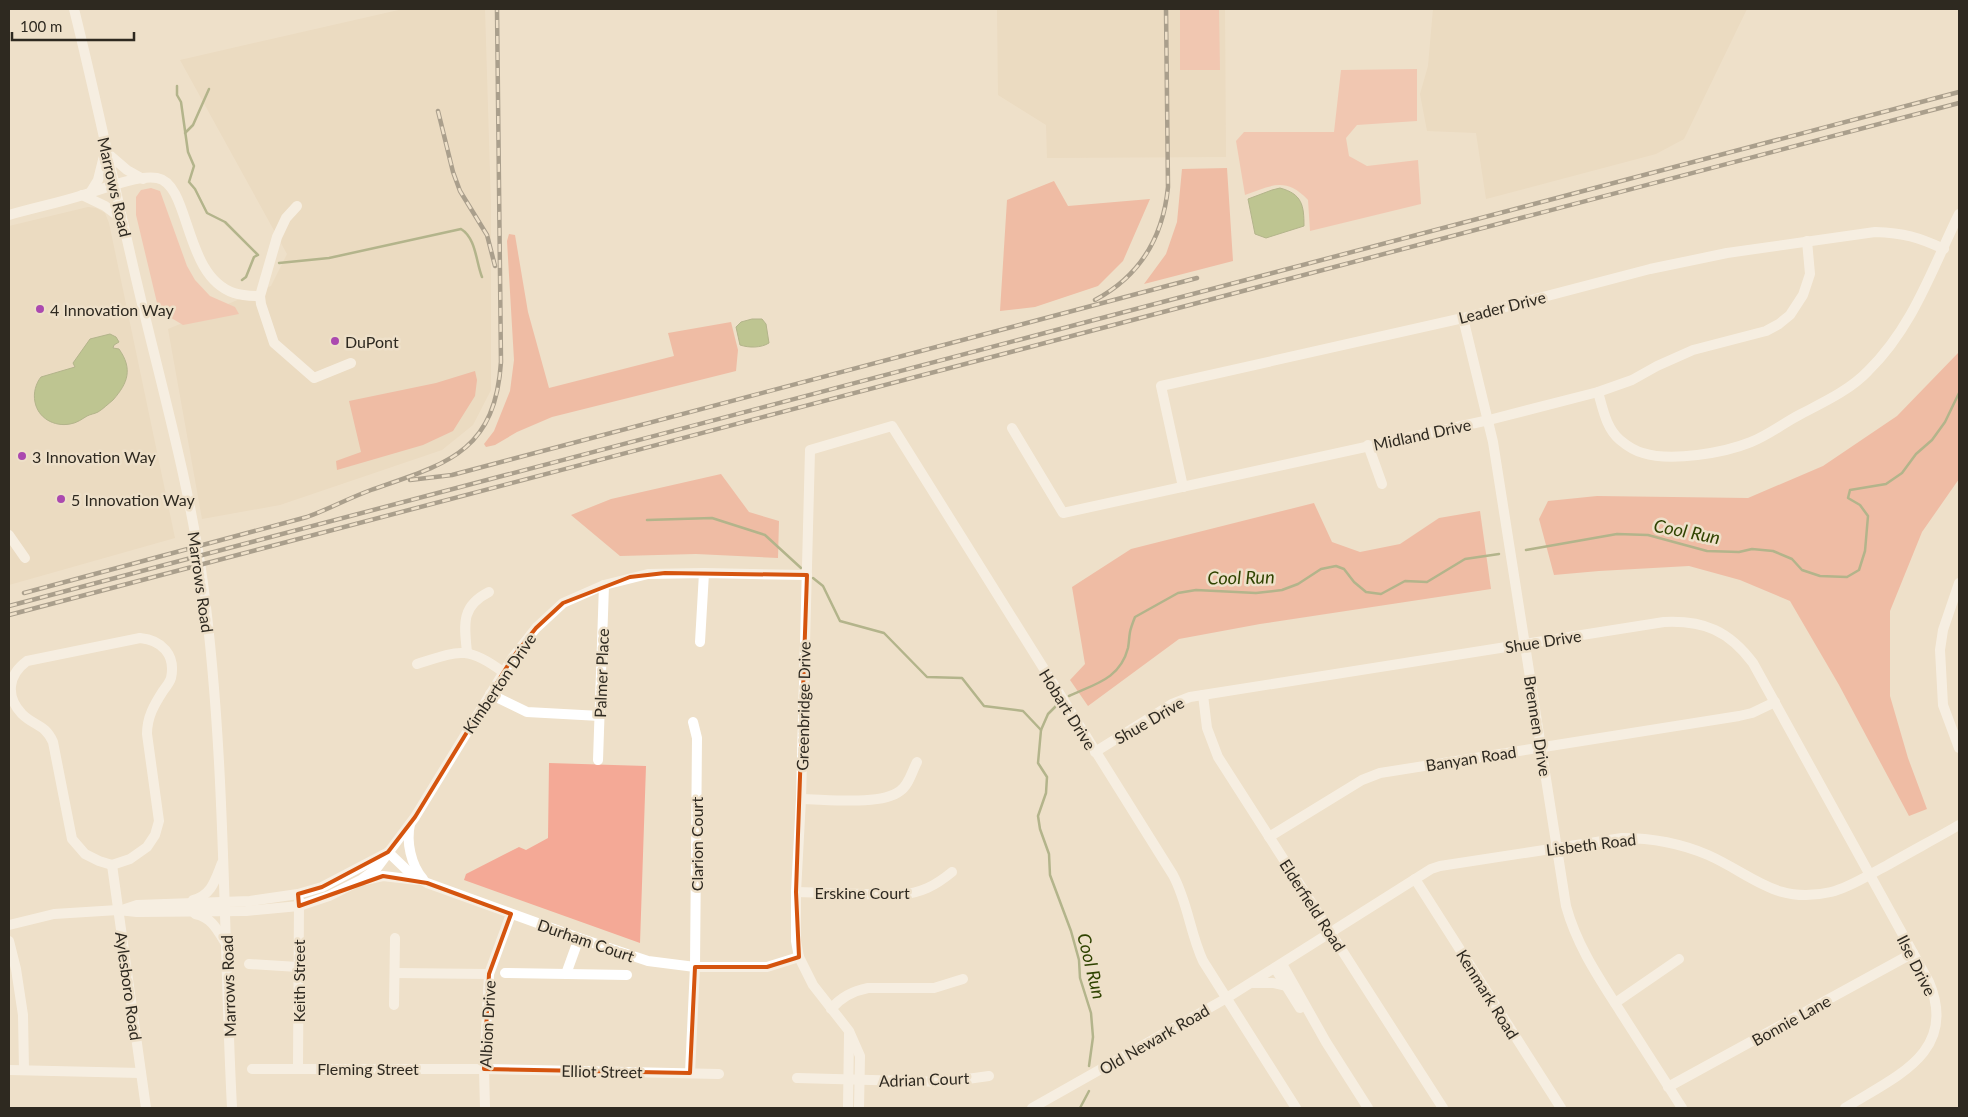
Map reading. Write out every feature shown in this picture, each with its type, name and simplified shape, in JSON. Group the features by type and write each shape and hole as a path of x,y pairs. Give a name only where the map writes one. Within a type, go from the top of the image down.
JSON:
{"street":[{"name":"Marrows Road","path":"74,9 92,79 114,186 173,424 198,549 208,620 217,719 232,1108"},
{"path":"86,194 98,180 106,150 127,170 142,179"},
{"path":"9,215 142,179 157,178 164,180 174,190 197,255 215,282 232,293 243,296 260,296"},
{"path":"86,194 122,219"},
{"path":"297,206 286,218 277,237 260,296 266,322 274,343 314,378 351,363"},
{"path":"1598,392 1610,429 1619,439 1643,453 1663,456 1688,455 1716,452 1752,442 1835,396 1868,372 1902,329 1916,307 1959,214"},
{"name":"Leader Drive","path":"1183,487 1160,386 1462,318 1650,269 1727,253 1875,232 1895,232 1916,236 1944,249"},
{"name":"Midland Drive","path":"1012,428 1063,514 1489,420 1598,392 1632,380 1657,366 1693,350 1766,331 1779,324 1790,315 1803,294 1810,274 1807,242"},
{"name":"Brennen Drive","path":"1462,318 1489,420 1566,906 1575,936 1590,965 1682,1108"},
{"name":"Greenbridge Drive","path":"848,1108 860,1056 849,1031 813,985 799,957 796,941 810,450 892,426"},
{"name":"Hobart Drive","path":"892,426 1180,888 1195,944 1225,999 1296,1108"},
{"path":"1368,446 1382,484"},
{"path":"9,535 26,558"},
{"path":"700,642 704,573"},
{"name":"Kimberton Drive","path":"225,906 299,906 329,896 370,875 411,821 522,644 552,612 564,603 604,585 648,574 807,575"},
{"path":"1959,583 1943,630 1940,650 1943,705 1959,748"},
{"name":"Palmer Place","path":"598,760 604,585"},
{"path":"466,652 466,614 473,602 489,592"},
{"name":"Shue Drive","path":"1095,752 1181,699 1664,622 1685,622 1715,629 1738,644 1754,663 1869,875"},
{"path":"140,638 159,642 167,651 172,666 171,679 147,720 147,734 159,821 155,835 147,847 130,859 112,864 99,861 85,854 72,839 53,742 49,732 22,714 11,693 11,683 18,667 27,661 140,638"},
{"path":"417,664 448,654 466,652 490,662 503,672"},
{"path":"490,694 527,712 600,716"},
{"name":"Elderfield Road","path":"1203,695 1207,728 1218,757 1442,1108"},
{"name":"Banyan Road","path":"1269,837 1372,775 1739,716 1752,713 1775,702"},
{"name":"Clarion Court","path":"690,1073 696,967 697,738 693,722"},
{"path":"801,799 883,799 900,791 907,784 917,762"},
{"path":"411,821 408,832 412,860 416,869 427,883"},
{"name":"Lisbeth Road","path":"1279,966 1431,869 1440,866 1622,838 1652,839 1685,846 1717,859 1771,889 1799,895 1832,892 1844,888 1959,825"},
{"name":"Kimberton Drive","path":"225,906 250,900 298,894 322,887 388,852"},
{"name":"Durham Court","path":"388,852 411,874 427,883 648,962 696,967 767,967 799,957"},
{"path":"181,908 210,892 223,860"},
{"name":"Aylesboro Road","path":"112,864 121,910 146,1108"},
{"name":"Erskine Court","path":"796,892 899,895 916,893 938,883 952,872"},
{"name":"Ilse Drive","path":"1845,1108 1912,1066 1930,1043 1936,1024 1936,1003 1929,982 1869,875"},
{"path":"354,884 383,876 409,878 427,883"},
{"name":"Kenmark Road","path":"1415,879 1561,1108"},
{"name":"Keith Street","path":"298,894 298,1068"},
{"path":"9,925 54,914 121,910 137,905 181,908 225,906"},
{"path":"181,908 208,919 213,923 226,944"},
{"name":"Albion Drive","path":"485,1108 484,1069 489,974 511,914"},
{"path":"394,1005 395,938"},
{"path":"566,974 579,938"},
{"path":"9,941 16,969 23,1015 24,1070"},
{"name":"Bonnie Lane","path":"1668,1087 1912,953"},
{"path":"1615,1004 1679,959"},
{"path":"249,964 298,967"},
{"path":"1279,966 1286,986 1326,1042"},
{"path":"1279,966 1368,1108"},
{"name":"Old Newark Road","path":"1032,1108 1225,999 1279,966"},
{"path":"394,973 489,974"},
{"path":"505,973 627,975"},
{"path":"830,1009 838,1000 859,990 868,988 934,988 963,979"},
{"path":"1252,983 1273,983 1286,986"},
{"name":"Fleming Street","path":"252,1069 484,1069"},
{"name":"Elliot Street","path":"484,1069 718,1074"},
{"path":"9,1070 141,1072"},
{"name":"Adrian Court","path":"797,1078 946,1082 989,1076"},
{"name":"Greenbridge Drive","path":"854,1080 859,1108"}],"highlighted area":[{"path":"665,573 807,575 796,892 799,957 767,967 695,967 690,1073 484,1069 489,974 511,914 427,883 383,876 299,906 298,894 322,887 388,852 415,817 513,657 536,628 563,603 630,577"}],"shaded area":[{"path":"403,9 485,9 491,207 491,390 473,425 442,450 280,505 202,519 168,329 271,286 287,254 180,60"},
{"path":"997,9 1225,9 1226,157 1047,158 1046,125 998,95"},
{"path":"1180,9 1219,9 1220,70 1180,70"},
{"path":"1433,9 1747,9 1684,139 1656,154 1486,199 1476,133 1427,131 1420,94 1428,66"},
{"path":"1417,69 1417,121 1357,125 1346,138 1349,156 1367,166 1418,160 1421,204 1310,231 1308,200 1293,188 1278,185 1271,186 1245,195 1236,141 1244,132 1334,132 1341,70"},
{"path":"1227,168 1233,261 1144,284 1166,254 1177,222 1182,169"},
{"path":"1054,181 1068,206 1150,199 1123,261 1098,286 1035,307 1000,311 1007,200"},
{"path":"151,188 160,191 187,266 195,280 210,296 235,307 239,314 183,325 158,307 136,215 136,197 141,190"},
{"path":"1280,188 1287,190 1300,201 1304,226 1266,238 1255,234 1248,199"},
{"path":"88,207 96,208 105,213 109,223 175,538 9,585 9,226"},
{"path":"509,234 515,235 528,312 549,388 674,356 668,333 731,322 738,350 736,371 552,417 517,432 495,445 486,447 484,444 494,431 510,391 514,360 507,241"},
{"path":"762,319 766,324 769,343 755,347 740,345 736,327 741,322"},
{"path":"110,334 116,337 119,342 113,348 119,349 127,369 125,382 118,394 97,413 73,423 64,425 53,423 43,417 39,413 34,399 35,388 41,377 75,367 73,363 90,339"},
{"path":"1959,352 1959,479 1922,532 1890,611 1890,696 1908,758 1927,809 1909,816 1839,685 1790,601 1740,580 1689,566 1554,575 1539,519 1548,501 1597,496 1748,498 1823,466 1897,416"},
{"path":"475,371 477,380 475,396 453,431 423,445 337,470 336,461 361,452 349,401 436,383"},
{"path":"721,474 749,512 779,521 778,558 696,554 620,556 571,515 611,499"},
{"path":"1314,503 1332,542 1360,552 1400,544 1439,518 1480,511 1491,589 1260,624 1179,639 1088,706 1070,680 1085,664 1072,587 1131,549"},
{"path":"549,763 646,766 640,943 464,880 466,874 519,847 526,850 548,838"}],"waterway":[{"path":"177,86 188,152 194,166 189,182 195,189 207,213 225,222 258,255 254,257 246,277 242,280"},
{"path":"185,133 193,125 209,89"},
{"path":"279,263 329,258 461,229 473,244 482,277"},
{"name":"Cool Run","path":"1526,550 1617,534 1648,535 1707,551 1739,552 1752,549 1773,551 1792,559 1802,570 1820,576 1847,577 1859,570 1865,551 1868,516 1860,505 1848,498 1850,490 1886,484 1902,473 1916,454 1932,440 1945,422 1959,393"},
{"path":"647,520 712,518 765,535 801,568"},
{"name":"Cool Run","path":"1069,696 1097,684 1113,674 1119,667 1128,648 1130,630 1135,617 1178,593 1196,590 1256,593 1282,590 1298,584 1321,569 1336,566 1344,569 1354,582 1366,592 1381,594 1405,581 1427,582 1465,559 1499,554"},
{"path":"813,578 823,586 840,621 884,633 927,677 962,678 984,706 1023,711 1041,730"},
{"name":"Cool Run","path":"1056,706 1048,714 1041,730 1038,763 1047,777 1046,793 1038,816 1040,829 1049,854 1050,875 1071,931 1079,960 1080,978 1091,1013 1093,1037 1089,1066"},
{"name":"Cool Run","path":"1080,1108 1089,1091"}],"railway":[{"path":"24,593 307,517 444,462 462,450 477,436 489,417 497,393 501,362 497,9"},
{"path":"1095,300 1111,290 1137,267 1155,239 1161,223 1168,187 1166,9"},
{"path":"9,606 1959,92"},
{"path":"9,615 1959,103"},
{"path":"438,111 453,172 460,191 487,235 495,266"},
{"path":"410,480 452,475 1197,278"}],"place":[{"name":"4 Innovation Way","path":"40,309"},
{"name":"DuPont","path":"335,341"},
{"name":"3 Innovation Way","path":"22,456"},
{"name":"5 Innovation Way","path":"61,499"}]}
